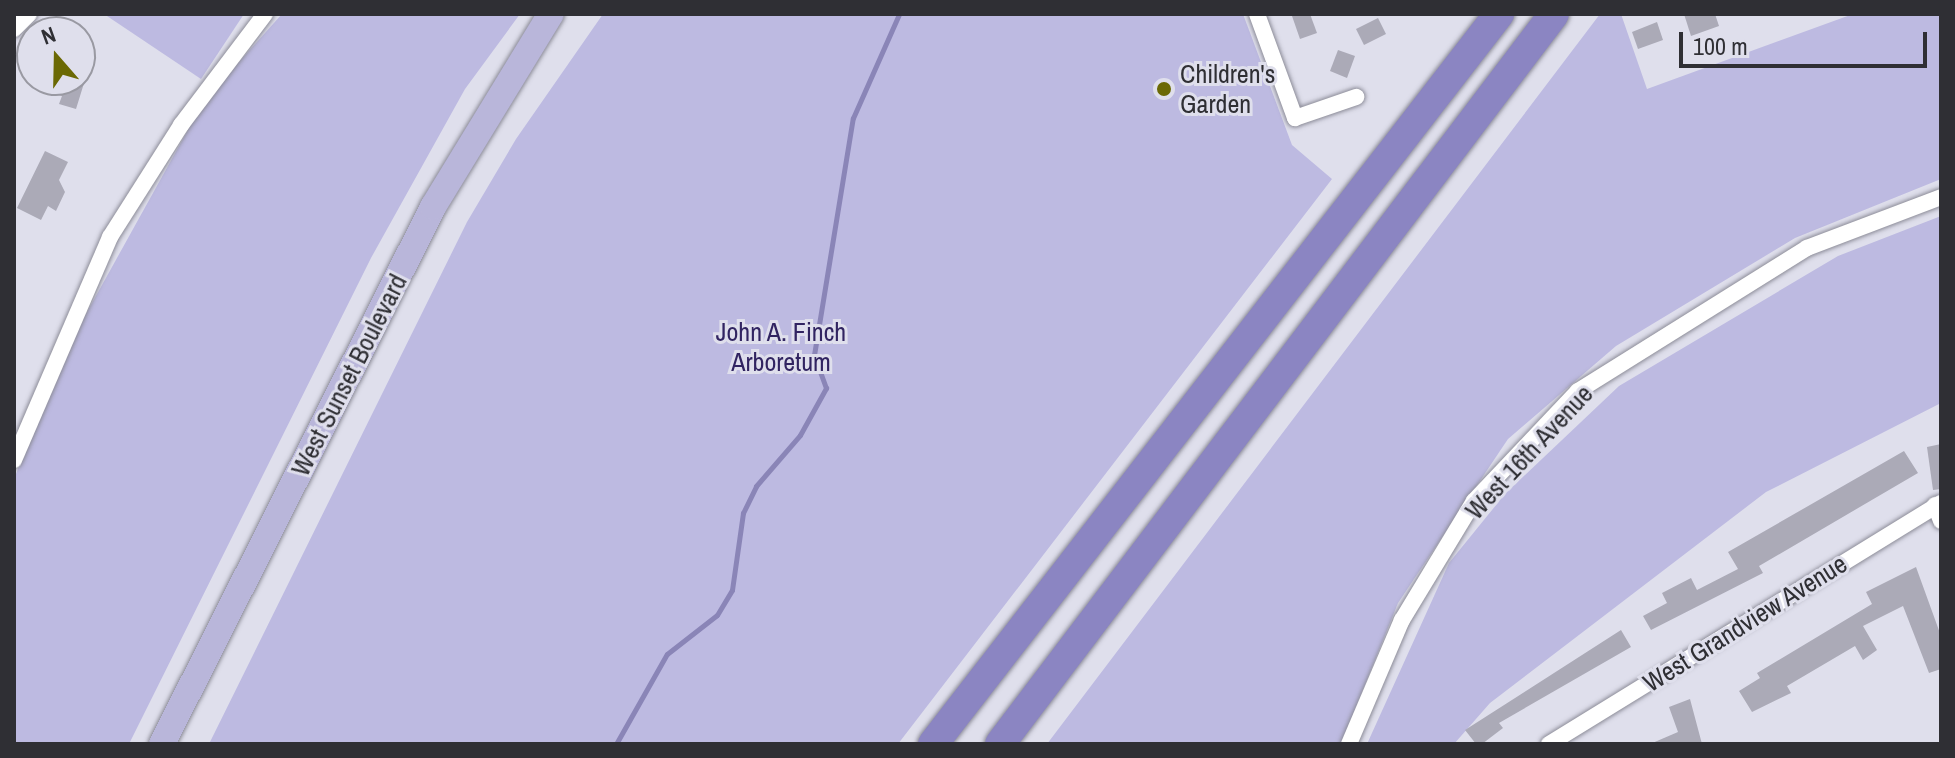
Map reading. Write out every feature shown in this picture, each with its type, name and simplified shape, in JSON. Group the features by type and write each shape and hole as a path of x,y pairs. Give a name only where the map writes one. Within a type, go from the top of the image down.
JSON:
{"highway":[{"path":"933,744 1499,14"},
{"path":"1000,744 1554,14"}],"main road":[{"name":"West Sunset Boulevard","path":"162,744 433,207 551,14"}],"street":[{"path":"14,29 29,14"},
{"path":"14,460 56,354 110,237 181,125 265,14"},
{"path":"1257,14 1295,118 1356,97"},
{"name":"West 16th Avenue","path":"1349,744 1402,620 1474,501 1578,391 1807,248 1941,197"},
{"path":"1938,504 1941,521"},
{"name":"West Grandview Avenue","path":"1549,744 1938,504"}],"green space":[{"path":"104,14 244,14 201,79"},
{"path":"282,14 520,14 465,89 371,258 129,744 14,744 14,479 61,359 204,101"},
{"name":"John A. Finch Arboretum","path":"603,14 1243,14 1292,145 1332,179 898,744 209,744 467,222 516,139"},
{"path":"1600,14 1621,14 1647,89 1853,14 1941,14 1941,179 1795,238 1616,346 1508,439 1398,603 1341,744 1047,744"},
{"path":"1941,216 1941,403 1766,492 1490,703 1454,744 1367,744 1449,563 1505,494 1619,386 1838,256"}],"building":[{"path":"1310,14 1317,33 1300,39 1292,16"},
{"path":"1684,14 1715,14 1719,26 1691,36"},
{"path":"1378,18 1386,34 1364,45 1356,29"},
{"path":"1657,22 1663,40 1638,49 1632,32"},
{"path":"1338,50 1355,56 1347,78 1330,71"},
{"path":"62,96 80,96 76,109 59,104"},
{"path":"45,151 68,162 59,180 65,192 56,211 48,206 41,220 17,208"},
{"path":"1941,444 1941,489 1933,490 1927,447"},
{"path":"1904,451 1918,473 1759,566 1763,573 1651,630 1643,616 1667,603 1662,593 1691,578 1697,590 1738,569 1728,552"},
{"path":"1916,567 1941,636 1941,669 1929,673 1903,606 1863,626 1877,650 1863,660 1855,646 1787,686 1791,693 1752,712 1739,691 1760,678 1757,673 1872,604 1866,592"},
{"path":"1621,630 1631,647 1499,723 1503,728 1482,744 1476,744 1465,730"},
{"path":"1690,699 1702,744 1650,744 1678,732 1669,707"}],"waterway":[{"path":"616,744 667,654 717,615 732,590 743,513 756,486 800,435 826,388 814,355 853,118 899,14"}],"place":[{"name":"Children's Garden","path":"1164,89"}]}
